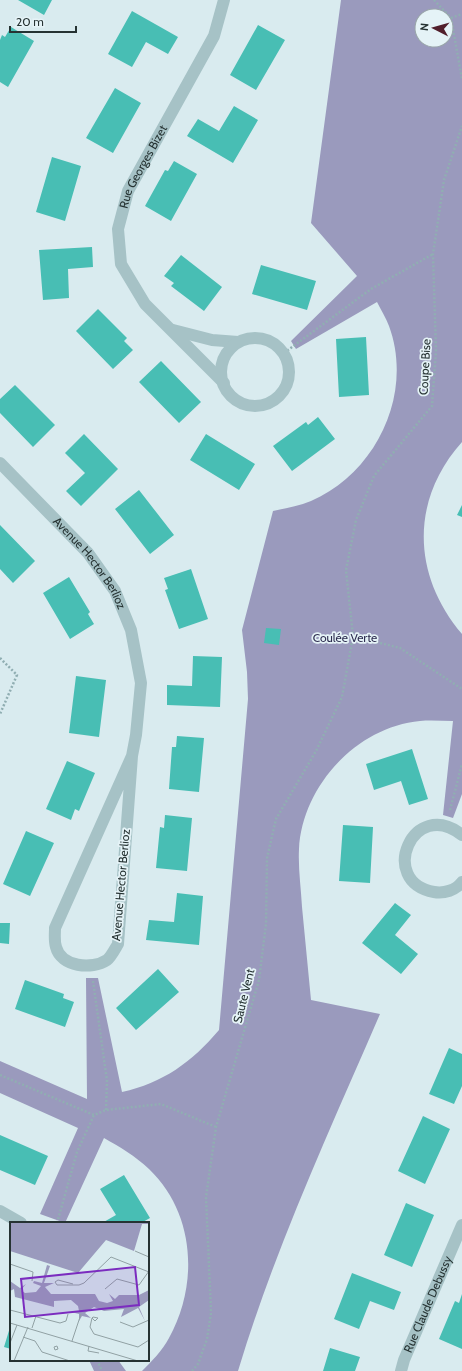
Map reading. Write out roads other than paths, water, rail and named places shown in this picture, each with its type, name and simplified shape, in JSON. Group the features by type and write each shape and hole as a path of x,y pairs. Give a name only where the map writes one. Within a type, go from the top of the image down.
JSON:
{"street":[{"name":"Rue Georges Bizet","path":"172,330 212,340 238,342 260,338 270,341 284,353 289,367 285,388 278,397 269,402 258,405 247,404 237,400 229,393 224,383 145,304 121,264 118,229 128,190 214,36 224,0"},
{"path":"224,383 222,365 225,356 238,342"},
{"name":"Avenue Hector Berlioz","path":"0,463 88,553 114,591 131,630 141,683 136,735 132,756 118,944 108,960 91,967 79,966 66,960 56,948 54,928 132,756"},
{"path":"462,835 446,826 434,825 424,828 414,835 408,844 404,855 405,866 409,877 417,885 427,891 438,893 449,891 462,882"},
{"path":"0,1211 19,1221"},
{"name":"Rue Claude Debussy","path":"401,1371 404,1360 459,1240 462,1225"}],"park label":[{"name":"Coulée Verte","path":"345,638"}]}
